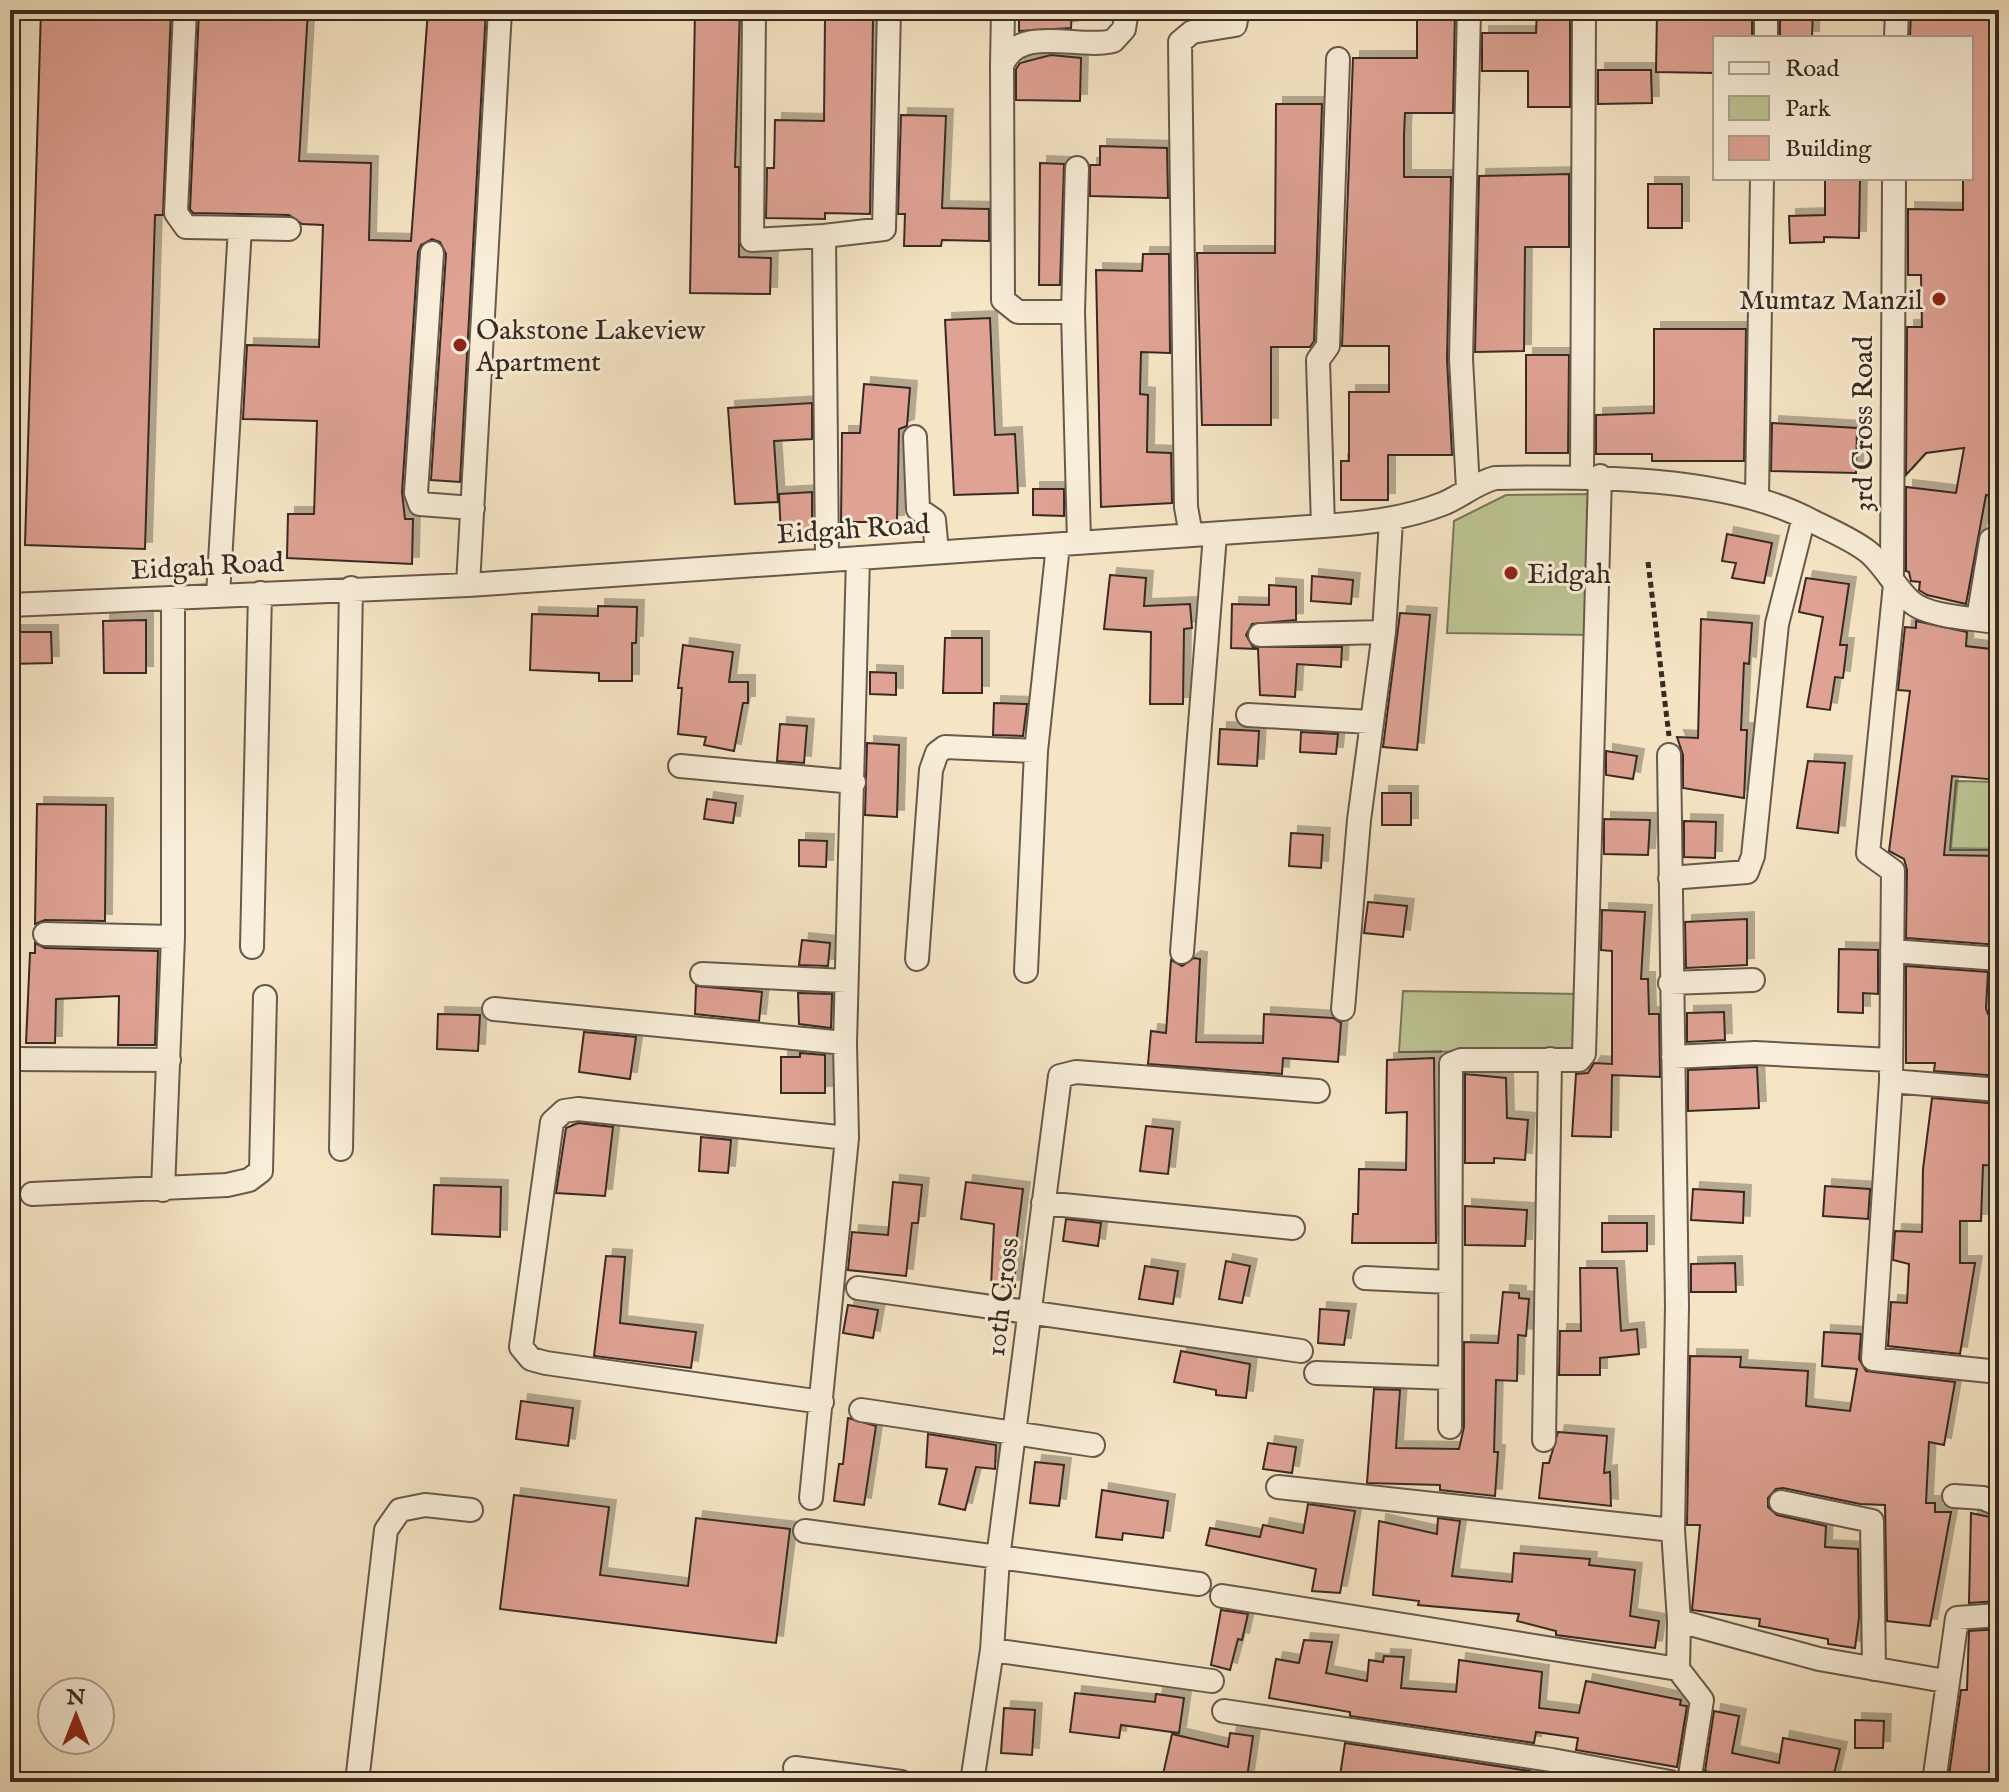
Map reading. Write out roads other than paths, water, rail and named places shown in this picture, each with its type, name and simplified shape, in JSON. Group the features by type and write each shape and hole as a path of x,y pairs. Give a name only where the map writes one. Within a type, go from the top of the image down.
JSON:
{"street":[{"path":"185,10 176,213 186,227 289,229"},
{"path":"468,585 500,10"},
{"path":"754,10 752,240 884,229 889,10"},
{"path":"1003,10 1003,300 1018,312 1073,312"},
{"path":"1002,66 1010,51 1026,42 1113,41 1124,29 1127,10"},
{"path":"1191,535 1186,507 1180,42 1192,32 1235,25 1238,10"},
{"path":"1468,489 1461,359 1469,10"},
{"path":"1450,1427 1451,1064 1461,1060 1579,1060 1584,1054 1587,1031 1591,476 1584,10"},
{"path":"1766,10 1766,36"},
{"path":"1896,36 1897,10"},
{"path":"1323,526 1318,360 1328,346 1338,59"},
{"path":"1026,971 1036,751 1068,544 1077,168"},
{"path":"1757,497 1762,180"},
{"name":"3rd Cross Road","path":"1892,951 1893,871 1868,853 1894,579 1894,180"},
{"path":"218,595 240,228"},
{"path":"824,236 827,560"},
{"path":"432,253 416,493 420,504 473,508"},
{"path":"915,437 918,509 934,520 937,552"},
{"name":"Eidgah Road","path":"10,605 468,585 1391,521 1447,502 1495,478 1591,476 1757,497 1804,517 1866,550 1919,608 1988,621"},
{"path":"1670,878 1747,872 1753,856 1777,624 1804,517"},
{"path":"1343,1009 1370,722 1384,632 1391,521"},
{"path":"1182,952 1215,535"},
{"path":"1988,621 1991,540 1999,542"},
{"path":"811,1498 847,1138 846,981 858,558"},
{"path":"341,1149 351,588"},
{"path":"252,947 260,593"},
{"path":"163,1190 173,937 173,598"},
{"path":"1260,635 1384,632"},
{"path":"1248,715 1370,722"},
{"path":"917,959 931,770 937,753 945,747 1036,751"},
{"path":"1669,755 1677,1306 1673,1530 1679,1621 1678,1669 1702,1700 1689,1782"},
{"path":"680,766 854,782"},
{"path":"45,934 173,937"},
{"path":"1999,959 1892,951 1891,1071 1873,1359 1999,1372"},
{"path":"702,974 846,981"},
{"path":"1670,983 1753,980"},
{"path":"32,1194 227,1185 249,1180 261,1171 265,997"},
{"path":"494,1009 845,1043"},
{"path":"1673,1057 1755,1053 1891,1071 1999,1090"},
{"path":"10,1059 169,1060"},
{"path":"1544,1440 1550,1059"},
{"name":"10th Cross","path":"972,1782 992,1650 998,1558 1060,1076 1076,1072 1318,1091"},
{"path":"822,1402 546,1363 531,1359 521,1347 552,1122 564,1111 578,1109 847,1138"},
{"path":"1043,1203 1293,1228"},
{"path":"1365,1278 1449,1282"},
{"path":"858,1288 1301,1351"},
{"path":"1316,1373 1449,1378"},
{"path":"861,1410 1093,1445"},
{"path":"1278,1487 1673,1530"},
{"path":"1954,1496 1983,1498 1999,1505"},
{"path":"1781,1502 1872,1521 1874,1669"},
{"path":"357,1782 386,1530 400,1510 425,1505 471,1510"},
{"path":"805,1531 1199,1584"},
{"path":"1222,1596 1678,1669"},
{"path":"1934,1782 1945,1681 1957,1618 1999,1615"},
{"path":"1679,1621 1819,1659 1945,1681"},
{"path":"992,1650 1212,1681"},
{"path":"1224,1711 1552,1760 1670,1782"},
{"path":"795,1768 901,1782"}],"place":[{"name":"Mumtaz Manzil","path":"1939,299"},
{"name":"Oakstone Lakeview Apartment","path":"460,345"},
{"name":"Eidgah","path":"1511,573"}]}
